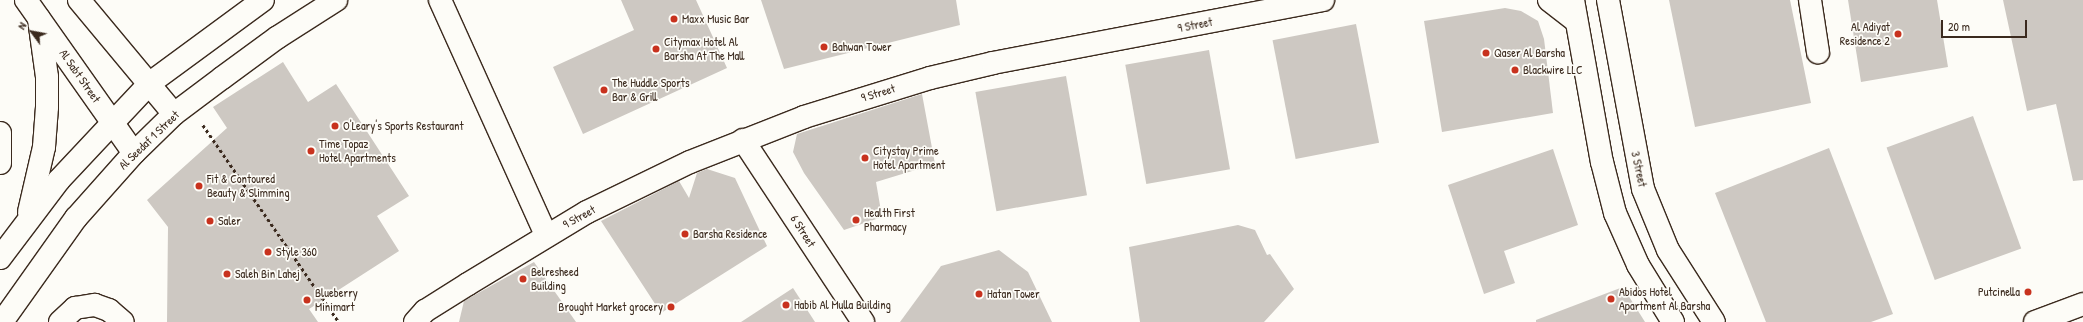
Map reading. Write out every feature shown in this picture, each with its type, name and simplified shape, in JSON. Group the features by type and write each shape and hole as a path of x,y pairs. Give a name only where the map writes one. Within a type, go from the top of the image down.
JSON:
{"street":[{"name":"Al Sabt Street","path":"26,0 134,153"},
{"path":"79,0 174,114"},
{"path":"0,258 25,222 112,121 150,84 264,0"},
{"name":"Al Seedaf 1 Street","path":"2,322 71,225 134,153 174,114 278,36 336,0"},
{"path":"440,0 546,235"},
{"name":"9 Street","path":"415,322 425,311 546,235 639,186 743,140 804,117 930,78 993,63 1323,0"},
{"path":"1549,0 1576,21"},
{"path":"1573,0 1602,162 1615,213 1638,265 1673,322"},
{"path":"1810,0 1818,52"},
{"name":"3 Street","path":"1614,6 1643,189 1668,250 1714,322"},
{"path":"25,222 40,167 47,107 47,77 40,19"},
{"path":"0,133 0,163"},
{"name":"6 Street","path":"743,140 863,322"},
{"path":"2040,321 2083,304"},
{"path":"60,322 75,308 96,305 110,310 123,322"}],"path":[{"path":"200,121 339,322"}],"building":[{"name":"Citymax Hotel Al Barsha At The Mall","path":"621,0 696,0 727,68 583,134 553,67 634,30"},
{"name":"Bahwan Tower","path":"761,0 956,0 960,25 784,69"},
{"path":"1669,0 1790,0 1811,103 1695,127"},
{"name":"Al Adiyat Residence 2","path":"1848,0 1937,0 1948,67 1861,82"},
{"path":"2003,0 2083,0 2083,180 2073,181 2056,104 2027,111"},
{"path":"1505,8 1521,11 1538,21 1544,39 1553,113 1442,132 1424,21"},
{"path":"1356,24 1379,143 1296,159 1273,40"},
{"path":"1209,50 1230,169 1146,184 1125,65"},
{"path":"283,62 308,102 336,84 409,196 377,216 399,251 309,309 318,322 167,322 168,227 147,200 227,128 213,107"},
{"path":"1066,76 1087,195 996,211 975,92"},
{"name":"Citystay Prime Hotel Apartment","path":"922,94 935,164 876,182 882,217 844,230 804,173 793,152 797,134"},
{"path":"1973,116 2021,248 1935,280 1887,147"},
{"path":"1829,148 1893,314 1871,322 1766,322 1715,193"},
{"path":"1553,149 1578,225 1504,251 1515,283 1484,294 1448,185"},
{"name":"Barsha Residence","path":"707,169 735,178 767,246 661,313 601,221 679,181 689,198 697,173"},
{"path":"1238,225 1255,230 1267,255 1270,254 1294,289 1264,322 1140,322 1129,247"},
{"name":"Hatan Tower","path":"999,250 1028,272 1052,322 900,322 941,266"},
{"name":"Belresheed Building","path":"534,262 576,322 459,322 464,301"},
{"name":"Abidos Hotel Apartment Al Barsha","path":"1623,287 1645,322 1536,322 1536,320"},
{"name":"Habib Al Mulla Building","path":"793,288 815,322 741,322"}],"place":[{"name":"Maxx Music Bar","path":"674,19"},
{"name":"Al Adiyat Residence 2","path":"1898,34"},
{"name":"Bahwan Tower","path":"824,47"},
{"name":"Citymax Hotel Al Barsha At The Mall","path":"656,49"},
{"name":"Qaser Al Barsha","path":"1486,53"},
{"name":"Blackwire LLC","path":"1515,70"},
{"name":"The Huddle Sports Bar & Grill","path":"604,90"},
{"name":"O'Leary's Sports Restaurant","path":"335,126"},
{"name":"Time Topaz Hotel Apartments","path":"311,151"},
{"name":"Citystay Prime Hotel Apartment","path":"865,158"},
{"name":"Fit & Contoured Beauty & Slimming","path":"199,186"},
{"name":"Health First Pharmacy","path":"856,220"},
{"name":"Saler","path":"210,221"},
{"name":"Barsha Residence","path":"685,234"},
{"name":"Style 360","path":"268,252"},
{"name":"Saleh Bin Lahej","path":"227,274"},
{"name":"Belresheed Building","path":"523,279"},
{"name":"Putcinella","path":"2028,292"},
{"name":"Hatan Tower","path":"979,294"},
{"name":"Abidos Hotel Apartment Al Barsha","path":"1611,299"},
{"name":"Blueberry Minimart","path":"307,300"},
{"name":"Habib Al Mulla Building","path":"786,305"},
{"name":"Brought Market grocery","path":"671,307"}]}
